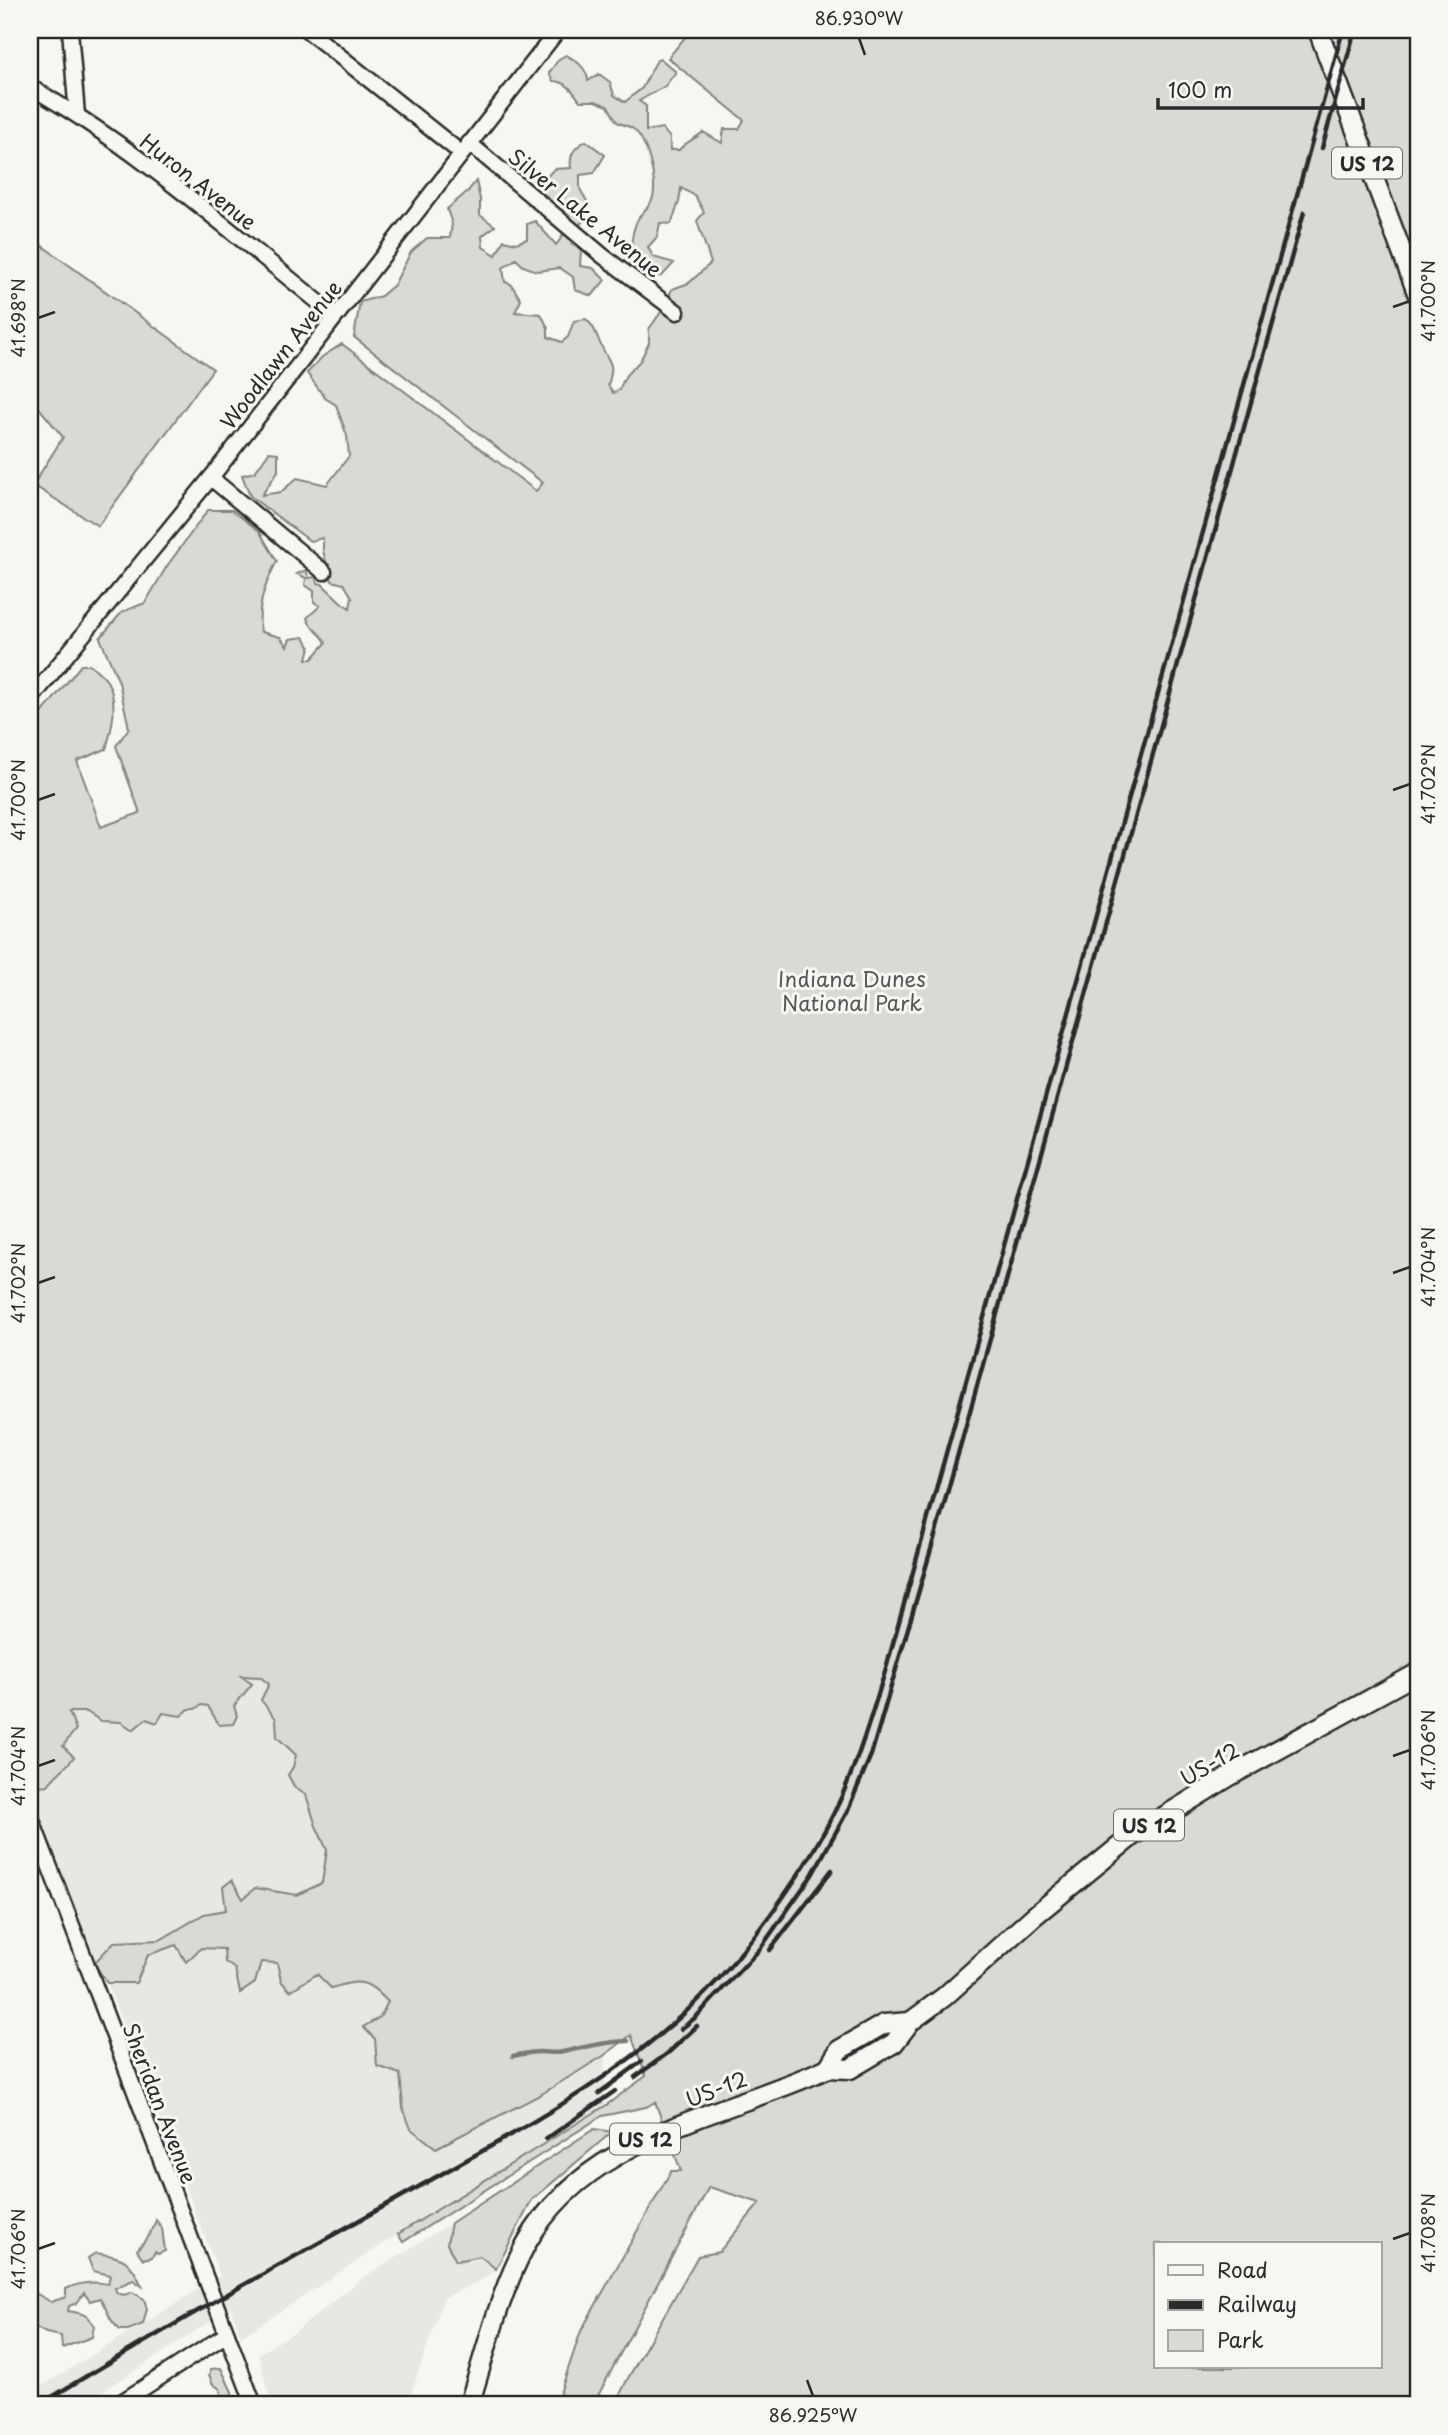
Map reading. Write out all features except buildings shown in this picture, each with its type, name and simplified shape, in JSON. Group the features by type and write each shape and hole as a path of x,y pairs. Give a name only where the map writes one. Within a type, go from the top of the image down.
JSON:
{"main road":[{"name":"US 12","path":"1318,30 1418,295"},
{"name":"US-12","path":"469,2405 511,2276 527,2243 543,2218 567,2191 593,2169 646,2139 828,2068 850,2069 870,2058 894,2043 910,2022 944,1997 1034,1916 1132,1836 1230,1776 1418,1674"}],"street":[{"path":"71,30 77,115"},
{"name":"Silver Lake Avenue","path":"307,30 677,312"},
{"name":"Woodlawn Avenue","path":"30,700 211,478 558,30"},
{"name":"Huron Avenue","path":"30,87 77,115 144,162 335,316"},
{"path":"211,478 324,572"},
{"name":"Sheridan Avenue","path":"30,1815 254,2405"},
{"path":"117,2405 227,2334"}],"shaded area":[{"path":"239,1676 260,1677 269,1684 261,1700 276,1719 277,1737 296,1755 293,1767 295,1788 306,1795 327,1850 322,1883 297,1895 255,1888 243,1899 232,1880 223,1887 227,1910 204,1914 160,1940 114,1942 94,1963 30,1786 30,1775 39,1786 65,1769 74,1757 62,1746 69,1712 87,1712 101,1721 121,1722 195,1709 202,1705 208,1706 219,1725 234,1707"},
{"path":"176,1945 224,1949 235,1969 240,1993 255,1983 261,1961 277,1963 281,1981 317,1974 331,1988 356,1980 374,1987 388,2002 380,2017 375,2039 377,2066 400,2074 400,2086 436,2148 540,2095 605,2055 605,2106 398,2234 241,2337 231,2308 82,2405 30,2405 30,2394 220,2276 107,1983 136,1983 147,1955"},
{"path":"451,2223 447,2244 480,2255 496,2269 483,2279 444,2298 407,2405 272,2405 258,2354 295,2332 364,2277"}],"green space":[{"name":"Indiana Dunes National Park","path":"691,30 1418,30 1418,2405 615,2405 698,2256 719,2252 760,2203 709,2187 593,2405 556,2405 581,2331 671,2171 681,2171 655,2102 646,2107 602,2116 403,2242 398,2234 605,2106 646,2076 631,2035 605,2055 540,2095 436,2148 411,2129 403,2108 400,2074 377,2066 375,2039 363,2027 380,2017 388,2002 368,1985 356,1982 331,1988 317,1974 290,1991 281,1981 277,1963 261,1962 255,1983 240,1993 235,1969 225,1962 224,1949 201,1948 186,1962 176,1945 148,1955 136,1983 107,1983 94,1963 114,1942 160,1940 204,1914 226,1910 223,1887 232,1880 243,1899 255,1888 297,1895 322,1883 327,1850 306,1795 295,1788 288,1775 296,1755 277,1737 276,1719 261,1700 269,1684 260,1677 241,1676 252,1684 234,1706 237,1716 233,1724 219,1725 208,1706 202,1705 189,1709 181,1716 163,1713 157,1723 146,1719 133,1730 121,1722 101,1721 87,1712 69,1712 76,1729 63,1746 74,1757 48,1785 39,1786 30,1775 30,728 81,665 91,665 111,689 114,706 112,724 106,749 77,761 101,827 140,813 116,746 129,728 119,682 100,638 122,612 145,603 167,566 208,510 232,510 259,531 277,561 263,596 261,632 280,637 287,646 290,639 304,637 310,647 307,659 312,659 326,643 307,618 320,606 314,602 314,591 305,585 306,578 297,574 306,570 309,578 316,577 318,583 350,608 352,597 344,584 332,581 323,551 323,538 310,541 250,496 242,475 255,472 269,452 278,453 278,471 262,495 281,492 297,478 327,485 349,456 347,436 336,405 325,398 307,373 322,357 342,344 536,491 543,483 354,337 360,302 381,296 394,285 411,252 427,238 450,238 452,224 447,209 476,181 480,215 495,226 482,236 483,247 496,255 504,240 516,243 527,239 527,224 535,221 556,245 562,237 566,221 543,193 541,183 554,169 571,168 573,152 586,141 605,155 594,173 580,175 580,189 589,205 583,221 571,235 571,243 581,249 580,266 593,268 605,280 592,296 575,290 573,277 560,268 537,271 523,266 516,259 503,268 505,282 511,284 521,300 515,312 541,314 548,328 548,337 562,342 568,337 574,321 586,319 589,322 610,362 608,385 613,393 619,390 626,375 640,361 649,343 649,329 663,309 672,289 689,283 711,263 697,221 704,212 695,196 681,188 671,224 660,223 657,237 648,247 653,257 674,263 662,276 649,277 632,253 636,223 651,203 654,193 653,173 647,151 637,133 617,122 608,106 595,101 580,101 572,90 558,81 553,81 549,73 559,59 566,55 581,65 588,81 599,74 610,82 614,95 625,102 642,88 657,60 661,59 676,72 665,86 639,101 646,106 646,131 662,128 670,138 670,150 679,150 703,132 722,143 724,129 739,129 744,120 668,58"},
{"path":"30,237 213,369 98,526 33,485 63,437 30,397"},
{"path":"594,2129 612,2132 532,2200 496,2269 480,2256 456,2261 447,2244 451,2223"},
{"path":"156,2220 162,2228 165,2251 158,2254 155,2252 152,2257 143,2259 137,2250"},
{"path":"96,2253 125,2261 142,2286 133,2280 115,2288 117,2293 124,2295 132,2292 144,2299 147,2309 143,2324 120,2330 110,2318 100,2298 90,2301 84,2293 77,2303 69,2306 68,2311 89,2318 94,2326 92,2337 62,2348 61,2336 46,2333 33,2326 30,2362 30,2290 51,2302 66,2297 66,2289 76,2285 92,2282 108,2284 110,2275 93,2271 88,2258"},
{"path":"30,2362 36,2370 36,2383 30,2390"},
{"path":"221,2368 232,2392 232,2399 223,2400 220,2389 213,2384 209,2375 211,2369"}],"waterway":[{"path":"513,2056 537,2052 560,2053 628,2041"}],"railway":[{"path":"39,2405 181,2321 505,2138 628,2059 667,2029 703,1996 736,1959 780,1902 831,1820 866,1732 887,1665 1343,30"},
{"path":"1322,148 1355,30"},
{"path":"681,2029 696,2017 760,1949 812,1875 847,1812 871,1755 941,1515 1304,212"},
{"path":"770,1950 832,1870"},
{"path":"635,2077 668,2053 697,2026"},
{"path":"599,2093 641,2062"},
{"path":"546,2139 615,2091"}]}
